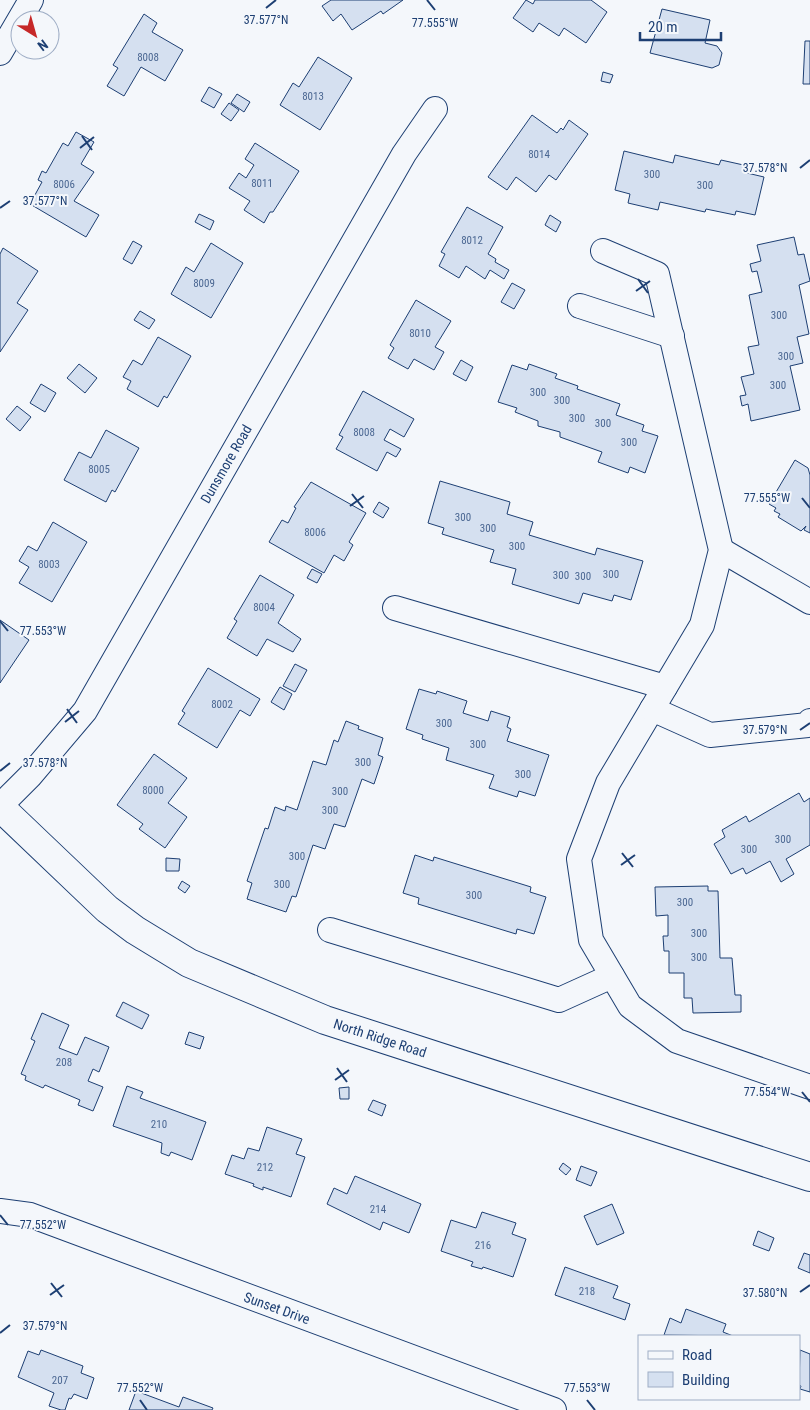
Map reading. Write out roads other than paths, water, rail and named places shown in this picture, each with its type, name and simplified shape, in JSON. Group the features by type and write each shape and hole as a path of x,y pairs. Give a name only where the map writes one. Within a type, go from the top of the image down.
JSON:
{"main road":[{"name":"North Ridge Road","path":"0,806 107,909 135,930 189,963 326,1020 810,1177"}],"street":[{"path":"0,53 31,0"},
{"name":"Dunsmore Road","path":"0,806 36,769 86,711 404,154 435,109"},
{"path":"603,251 658,274 721,550 702,625 608,783 579,859 591,940 630,1006 677,1041 810,1087"},
{"path":"580,306 672,336"},
{"path":"721,550 810,602"},
{"path":"395,608 665,687"},
{"path":"652,709 710,735 808,725 810,721"},
{"path":"330,930 559,1000 612,976"},
{"name":"Sunset Drive","path":"0,1211 30,1215 554,1410"}]}
